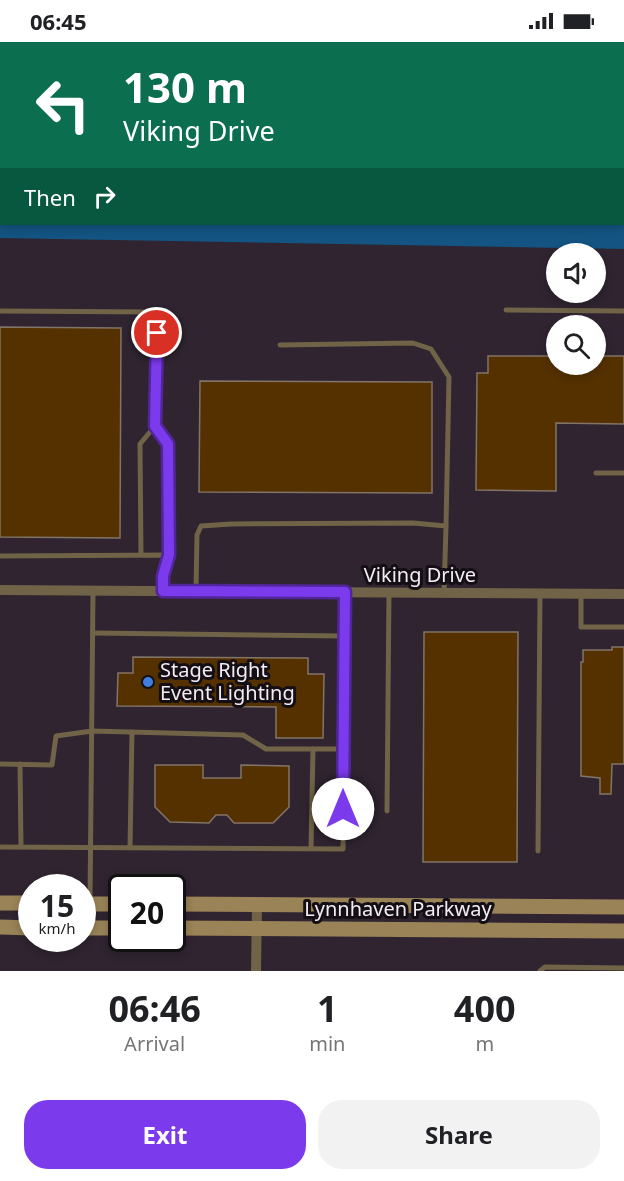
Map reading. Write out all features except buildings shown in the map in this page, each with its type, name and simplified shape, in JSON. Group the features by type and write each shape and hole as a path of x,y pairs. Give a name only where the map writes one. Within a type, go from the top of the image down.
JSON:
{"main road":[{"path":"0,903 18,903"},
{"name":"Lynnhaven Parkway","path":"186,904 624,907"},
{"path":"0,927 18,928"},
{"name":"Lynnhaven Parkway","path":"186,928 624,931"}],"street":[{"name":"Viking Drive","path":"0,590 624,594"},
{"path":"256,971 257,905"}],"lane":[{"path":"506,310 624,310"},
{"path":"0,311 153,312 157,318 155,426 168,444 169,555 163,576 163,591"},
{"path":"280,345 413,343 431,349 449,377 444,593"},
{"path":"141,555 140,444 155,426"},
{"path":"596,473 624,473"},
{"path":"196,591 197,535 201,526 413,523 446,526"},
{"path":"0,556 169,555"},
{"path":"88,874 93,591"},
{"path":"0,847 343,849 345,592"},
{"path":"387,811 389,592"},
{"path":"538,851 540,593"},
{"path":"581,593 580,627 624,627"},
{"path":"93,633 345,636"},
{"path":"0,764 52,765 56,736 92,730 243,735 266,749 344,749"},
{"path":"130,848 132,732"},
{"path":"311,848 313,749"},
{"path":"20,764 21,847"},
{"path":"540,971 545,967 624,968"}],"water":[{"path":"0,225 624,225 624,249 606,249 606,243 546,243 546,248 0,238"}],"place":[{"name":"Stage Right Event Lighting","path":"148,682"}],"route":[{"path":"157,333 155,426 168,444 169,555 163,576 163,591 345,592 343,809"}]}
